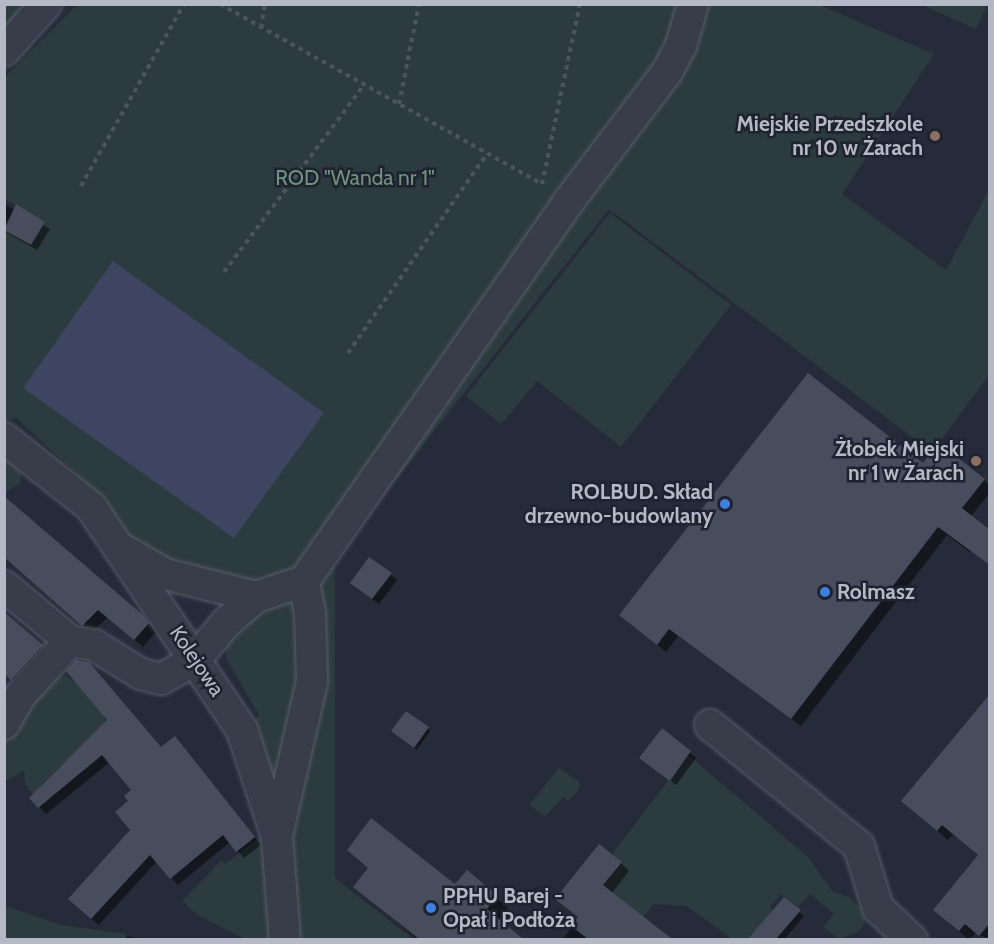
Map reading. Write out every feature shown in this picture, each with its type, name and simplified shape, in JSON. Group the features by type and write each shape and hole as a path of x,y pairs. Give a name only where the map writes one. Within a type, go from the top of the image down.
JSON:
{"street":[{"path":"4,51 46,4"},
{"path":"4,586 70,641 94,645 152,678 161,679 195,660 226,623 256,597 304,581 569,201 667,72 681,46 693,4"},
{"name":"Kolejowa","path":"4,438 91,507 242,730 277,837 285,939"},
{"path":"120,548 165,574 256,597"},
{"path":"277,837 312,681 310,613 304,581"},
{"path":"7,713 70,641"},
{"path":"710,725 859,846 878,908 912,939"}],"path":[{"path":"81,186 183,4"},
{"path":"220,4 542,184 580,4"},
{"path":"261,28 265,4"},
{"path":"399,104 419,4"},
{"path":"224,272 364,85"},
{"path":"348,353 488,154"}],"green space":[{"path":"5,5 42,5 5,46"},
{"name":"ROD \"Wanda nr 1\"","path":"77,5 819,5 934,54 842,194 946,270 989,190 989,375 932,452 609,209 361,524 335,560 335,878 413,939 293,939 250,729 259,715 227,660 226,647 228,631 275,583 222,583 137,547 74,471 16,418 5,421 5,230 31,245 45,222 5,199 5,77"},
{"path":"922,5 987,5 976,29"},
{"path":"610,213 731,305 621,447 537,381 501,424 466,396"},
{"path":"4,456 21,471 21,482 5,493"},
{"path":"57,675 66,676 79,685 104,716 105,723 41,785 36,798 25,784 24,770 9,780 5,779 5,739 8,729"},
{"path":"688,755 808,857 832,891 850,898 863,911 865,922 859,931 840,939 823,927 834,914 810,894 798,907 781,894 770,907 773,911 748,939 732,939 687,906 654,904 643,917 603,885 621,862 612,854"},
{"path":"559,768 579,782 580,788 569,801 563,797 545,817 529,805"},
{"path":"261,836 274,939 246,939 199,916 182,901 222,860 225,864"},
{"path":"5,906 61,925 126,934 125,939 5,939"}],"water":[{"path":"113,261 324,413 234,538 23,388"}],"building":[{"path":"16,204 45,222 31,245 4,230"},
{"path":"808,373 923,463 939,443 985,479 962,508 990,530 990,565 938,527 791,719 669,629 657,645 619,615"},
{"path":"4,496 144,616 149,623 134,640 98,610 82,626 4,557"},
{"path":"369,557 392,573 372,599 350,583"},
{"path":"4,612 43,645 11,680 4,674"},
{"path":"76,660 89,662 161,747 175,736 255,837 236,852 223,835 170,879 150,855 91,919 68,899 130,830 115,812 128,801 124,796 131,790 102,755 38,808 29,798 107,720 66,671"},
{"path":"990,694 990,923 979,936 965,924 959,931 933,910 978,855 942,825 937,831 901,801"},
{"path":"406,711 429,727 414,748 391,731"},
{"path":"662,728 691,751 670,781 639,758"},
{"path":"371,818 455,884 467,870 497,895 487,909 523,939 419,939 353,887 368,868 347,850"},
{"path":"599,844 622,862 603,885 672,939 588,939 571,926 578,917 555,899"},
{"path":"784,897 801,910 776,939 748,939"}],"place":[{"name":"Miejskie Przedszkole nr 10 w Żarach","path":"935,136"},
{"name":"Żłobek Miejski nr 1 w Żarach","path":"976,461"},
{"name":"ROLBUD. Skład drzewno-budowlany","path":"725,504"},
{"name":"Rolmasz","path":"825,592"},
{"name":"PPHU Barej - Opał i Podłoża","path":"431,908"}]}
